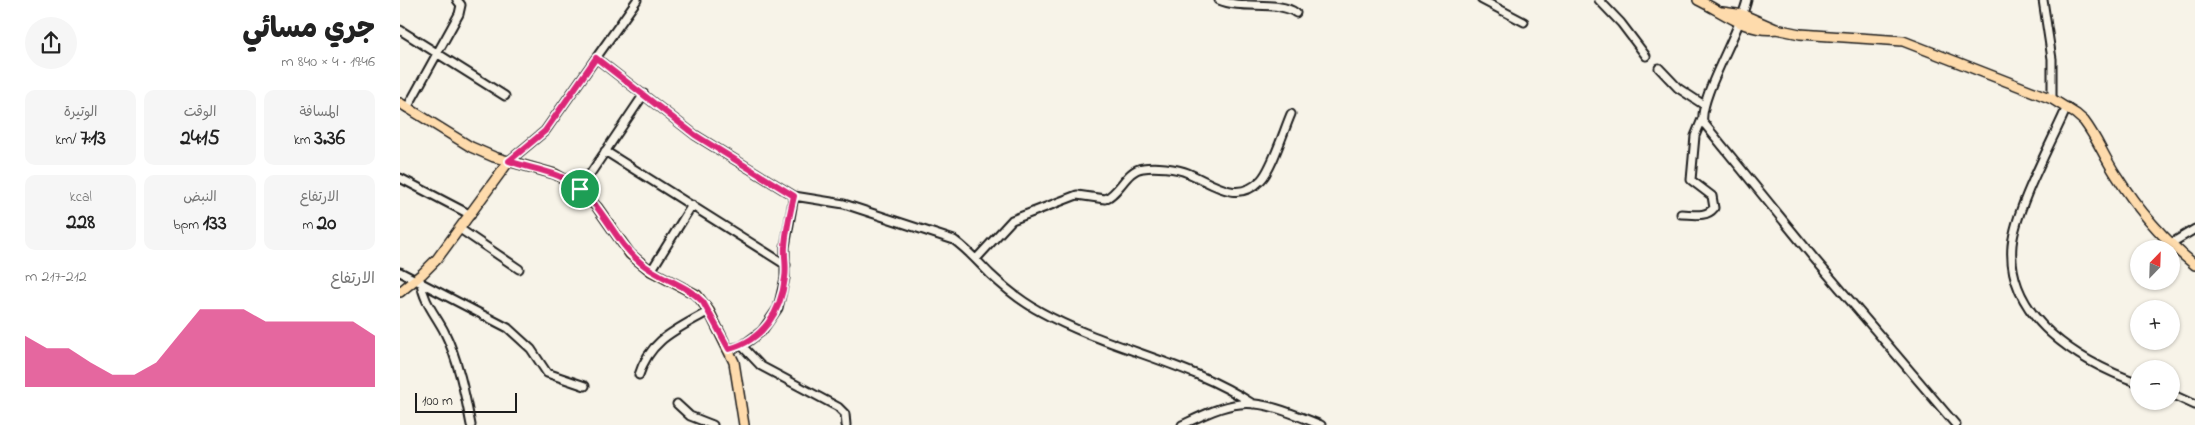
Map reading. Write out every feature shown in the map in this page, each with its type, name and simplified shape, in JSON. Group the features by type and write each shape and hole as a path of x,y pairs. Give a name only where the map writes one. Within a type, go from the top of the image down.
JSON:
{"main road":[{"path":"1698,0 1722,12 1742,19 1760,30 1776,29 1820,36 1903,41 2052,99 2076,114 2091,131 2126,190 2146,218 2166,240"},
{"path":"403,106 471,146 509,161 555,174 580,189 597,207 624,247 651,271 690,290 703,302 729,349 737,372 744,425"},
{"path":"400,292 419,280 470,216 499,172 509,161"},
{"path":"2180,252 2195,265"}],"street":[{"path":"403,106 459,14 461,5 458,0"},
{"path":"509,161 545,131 637,0"},
{"path":"1219,0 1235,6 1279,5 1293,9 1296,13"},
{"path":"1482,0 1524,22"},
{"path":"1599,0 1621,23 1646,56"},
{"path":"1681,214 1705,215 1714,208 1712,196 1692,180 1695,136 1702,119 1704,105 1742,19 1747,0"},
{"path":"2043,0 2052,59 2052,99"},
{"path":"400,30 505,96"},
{"path":"596,58 695,135 794,196 844,204 938,234 958,243 1016,297 1041,312 1101,340 1205,376 1228,387 1253,404 1321,425"},
{"path":"1659,68 1678,88 1704,105"},
{"path":"580,189 644,94"},
{"path":"2067,107 2020,214 2012,246 2016,280 2037,318 2069,350 2102,369 2130,380"},
{"path":"976,259 1012,220 1077,195 1082,194 1102,200 1109,198 1134,171 1139,169 1151,168 1186,172 1228,192 1249,188 1262,179 1291,114"},
{"path":"1702,119 1708,130 1813,257 1956,425"},
{"path":"605,151 786,264"},
{"path":"400,178 470,216"},
{"path":"729,349 742,346 762,331 773,317 785,278 786,237 794,196"},
{"path":"651,271 692,205"},
{"path":"460,229 519,270"},
{"path":"2177,240 2195,229"},
{"path":"400,272 419,280 508,328 532,349 547,373 585,386"},
{"path":"419,280 427,305 444,332 460,378 470,425"},
{"path":"639,375 646,356 655,346 709,311"},
{"path":"742,346 761,366 838,407 845,414 846,425"},
{"path":"2180,398 2195,405"},
{"path":"677,404 690,416 713,425"},
{"path":"1182,425 1230,406 1253,404"}],"route":[{"path":"596,58 695,135 794,196 785,248 785,278 778,308 773,317 757,336 742,346 729,349 709,311 697,295 651,271 630,254 610,229 597,207 580,189 555,174 509,161 540,137 596,58"}]}
